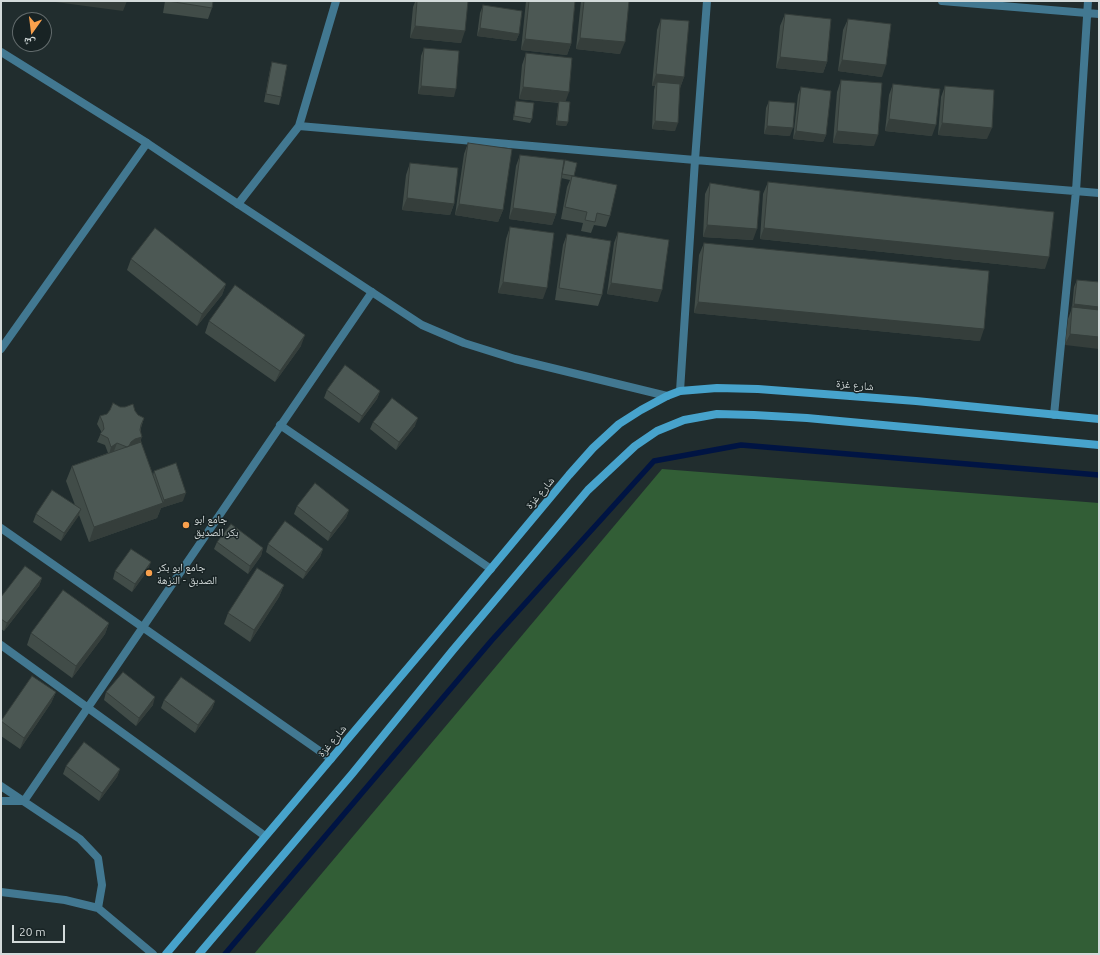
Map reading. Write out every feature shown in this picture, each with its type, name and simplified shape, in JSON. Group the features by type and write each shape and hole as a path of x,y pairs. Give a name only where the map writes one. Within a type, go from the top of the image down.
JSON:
{"main road":[{"name":"شارع غزة","path":"166,954 593,448 619,424 667,396 680,391 717,388 772,390 916,401 1099,419"},
{"path":"199,954 352,774 453,650 588,490 635,446 657,431 684,420 704,416 717,414 754,415 807,418 1099,445"}],"street":[{"path":"238,204 299,126 336,1"},
{"path":"680,391 707,1"},
{"path":"942,1 1099,14"},
{"path":"1054,415 1076,191 1088,1"},
{"path":"1,52 147,143 422,325 464,343 515,359 667,396"},
{"path":"299,126 1099,193"},
{"path":"1,348 147,143"},
{"path":"24,801 372,292"},
{"path":"280,425 491,569"},
{"path":"1,528 331,759"},
{"path":"1,646 265,836"},
{"path":"1,786 80,839 98,858 102,885 98,908"},
{"path":"1,800 24,801"},
{"path":"1,892 65,900 98,908 152,954"}],"green space":[{"path":"662,469 1099,503 1099,954 254,954"}],"building":[{"path":"168,1 213,1 212,8"},
{"path":"417,1 468,1 465,31 415,26"},
{"path":"529,1 575,1 571,44 525,39"},
{"path":"584,1 629,1 625,42 580,38"},
{"path":"483,5 522,11 519,34 480,28"},
{"path":"785,14 831,19 827,62 780,57"},
{"path":"661,19 689,21 684,77 656,74"},
{"path":"848,19 891,24 886,65 842,60"},
{"path":"424,48 459,51 456,89 421,86"},
{"path":"526,53 572,58 569,92 523,87"},
{"path":"272,62 287,65 281,97 266,94"},
{"path":"841,80 882,83 878,135 837,131"},
{"path":"657,82 680,84 678,123 655,121"},
{"path":"893,84 940,89 936,125 889,119"},
{"path":"945,86 994,90 992,128 942,123"},
{"path":"801,87 831,91 826,135 796,131"},
{"path":"516,101 534,103 532,119 514,116"},
{"path":"559,101 570,102 568,122 557,121"},
{"path":"769,101 795,103 793,128 767,126"},
{"path":"468,143 512,149 503,210 459,204"},
{"path":"520,155 564,160 556,214 513,208"},
{"path":"565,160 577,163 574,176 562,174"},
{"path":"410,163 458,168 454,204 407,198"},
{"path":"572,176 617,185 610,216 597,213 595,222 585,220 587,212 565,207"},
{"path":"768,182 1054,212 1049,257 764,228"},
{"path":"710,183 760,191 757,229 707,225"},
{"path":"510,227 554,233 547,288 503,282"},
{"path":"155,228 226,284 202,314 131,259"},
{"path":"618,232 669,240 662,290 611,283"},
{"path":"567,234 611,241 602,295 559,288"},
{"path":"704,243 989,271 984,329 698,302"},
{"path":"1077,280 1099,282 1099,307 1074,304"},
{"path":"235,285 305,335 280,371 209,321"},
{"path":"1072,307 1099,310 1099,337 1070,334"},
{"path":"345,365 380,391 362,416 327,390"},
{"path":"392,398 418,418 399,442 373,422"},
{"path":"113,403 120,407 133,404 138,415 144,418 140,430 142,437 135,439 127,447 117,443 111,447 108,438 100,434 104,429 100,416 107,414"},
{"path":"141,442 163,503 94,527 72,466"},
{"path":"176,463 186,493 164,500 154,471"},
{"path":"315,483 349,510 331,533 297,506"},
{"path":"52,490 81,509 64,533 36,514"},
{"path":"285,521 323,549 306,572 268,544"},
{"path":"231,524 263,548 250,566 217,542"},
{"path":"131,549 151,562 135,584 115,571"},
{"path":"25,566 42,578 7,623 1,619 1,597"},
{"path":"257,568 284,585 254,630 228,613"},
{"path":"63,590 109,623 76,666 31,633"},
{"path":"123,672 155,697 139,718 106,692"},
{"path":"32,676 56,692 24,738 1,721"},
{"path":"181,677 215,701 198,725 164,700"},
{"path":"84,742 120,769 102,793 66,766"}],"waterway":[{"path":"225,954 492,640 654,461 741,445 1099,475"}],"place":[{"name":"جامع ابو بكر الصديق","path":"186,525"},
{"name":"جامع ابو بكر الصدبق - النزهة","path":"149,573"}]}
